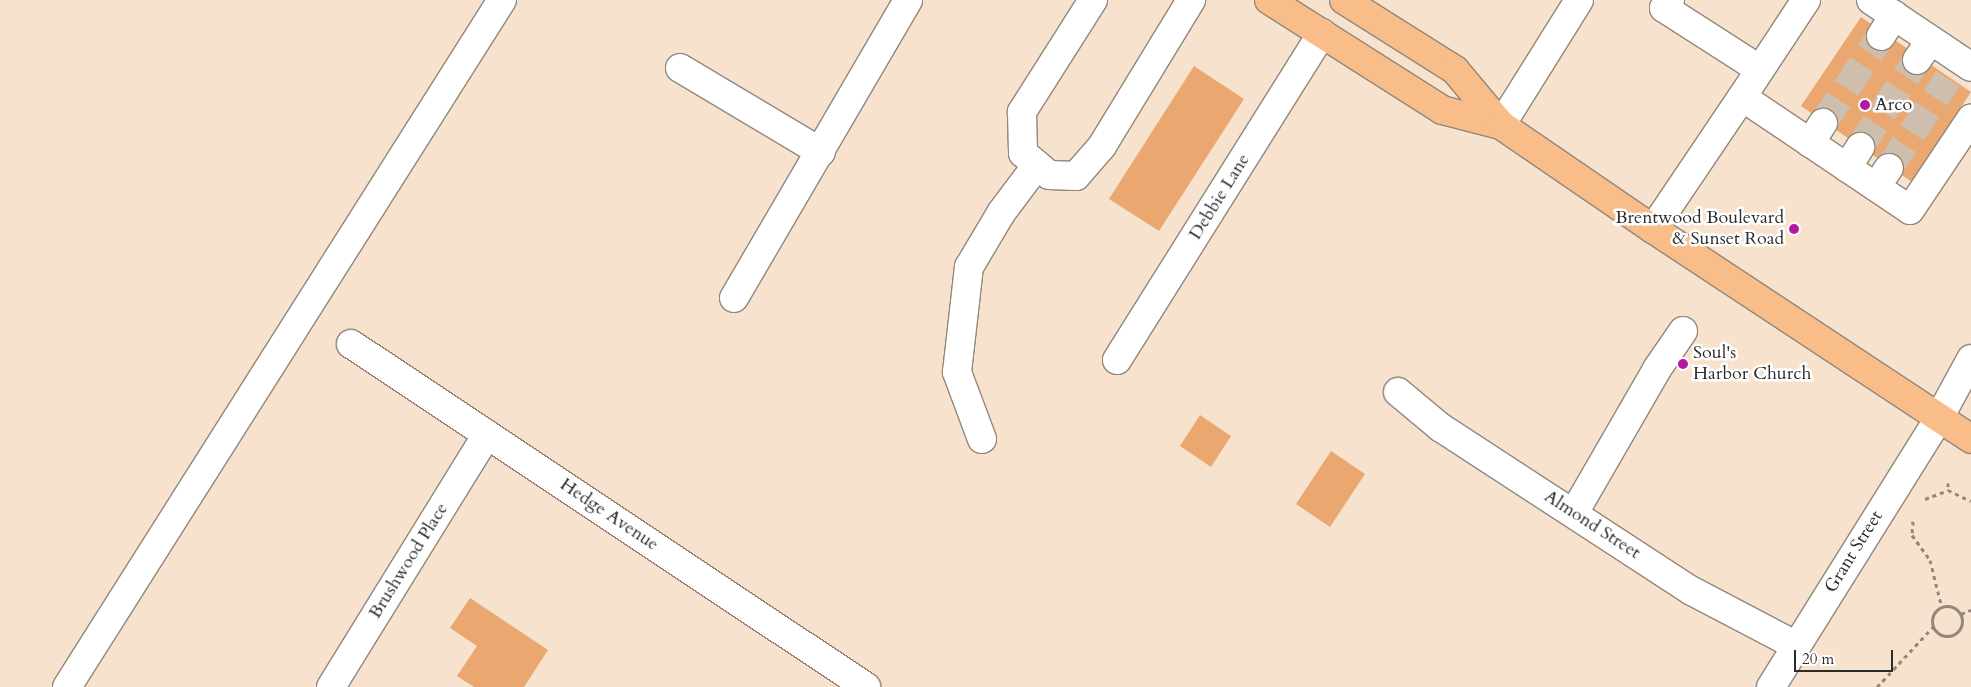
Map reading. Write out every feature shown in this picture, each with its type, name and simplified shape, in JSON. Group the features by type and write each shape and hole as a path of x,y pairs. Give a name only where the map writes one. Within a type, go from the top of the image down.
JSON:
{"main road":[{"path":"1269,0 1442,110 1502,125"},
{"path":"1344,0 1456,70 1502,125 1653,229 1971,438"}],"street":[{"path":"67,687 502,0"},
{"path":"734,298 821,152 908,0"},
{"path":"1092,0 1022,112 1023,153 1049,175 1076,176 1102,146 1191,0"},
{"path":"1502,125 1579,0"},
{"path":"1670,0 1664,8 1759,69"},
{"path":"1653,229 1806,0"},
{"path":"1871,0 1887,26 1924,50 1960,69"},
{"name":"Debbie Lane","path":"1118,360 1322,33"},
{"path":"680,68 821,152"},
{"path":"1742,96 1817,133 1854,157 1883,178 1910,210 1971,118"},
{"path":"982,439 957,372 970,267 1001,213 1037,166"},
{"path":"1574,513 1657,370 1683,331"},
{"name":"Hedge Avenue","path":"351,344 866,687"},
{"name":"Grant Street","path":"1771,687 1940,418 1971,359"},
{"name":"Almond Street","path":"1398,392 1440,427 1692,591 1795,646"},
{"name":"Brushwood Place","path":"332,687 487,434"}],"path":[{"path":"1948,483 1948,490"},
{"path":"1922,504 1926,498 1948,490 1971,501"},
{"path":"1913,517 1912,535 1930,560 1941,604"},
{"path":"1941,604 1952,607 1961,614 1963,624 1957,633 1948,637 1941,635 1933,627 1932,615 1941,604"},
{"path":"1961,614 1971,610"},
{"path":"1876,687 1933,627"}],"building":[{"path":"1861,17 1971,92 1912,182 1801,106"},
{"path":"1194,66 1244,99 1159,231 1109,199"},
{"path":"1200,415 1231,436 1211,467 1180,446"},
{"path":"1331,451 1365,474 1330,527 1296,504"},
{"path":"470,598 548,650 524,687 474,687 457,676 477,646 450,628"}],"tunnel":[{"path":"1823,123 1881,36"},
{"path":"1860,147 1917,60"},
{"path":"1889,168 1948,79"}],"place":[{"name":"Arco","path":"1865,105"},
{"name":"Brentwood Boulevard & Sunset Road","path":"1794,229"},
{"name":"Soul's Harbor Church","path":"1683,364"}]}
